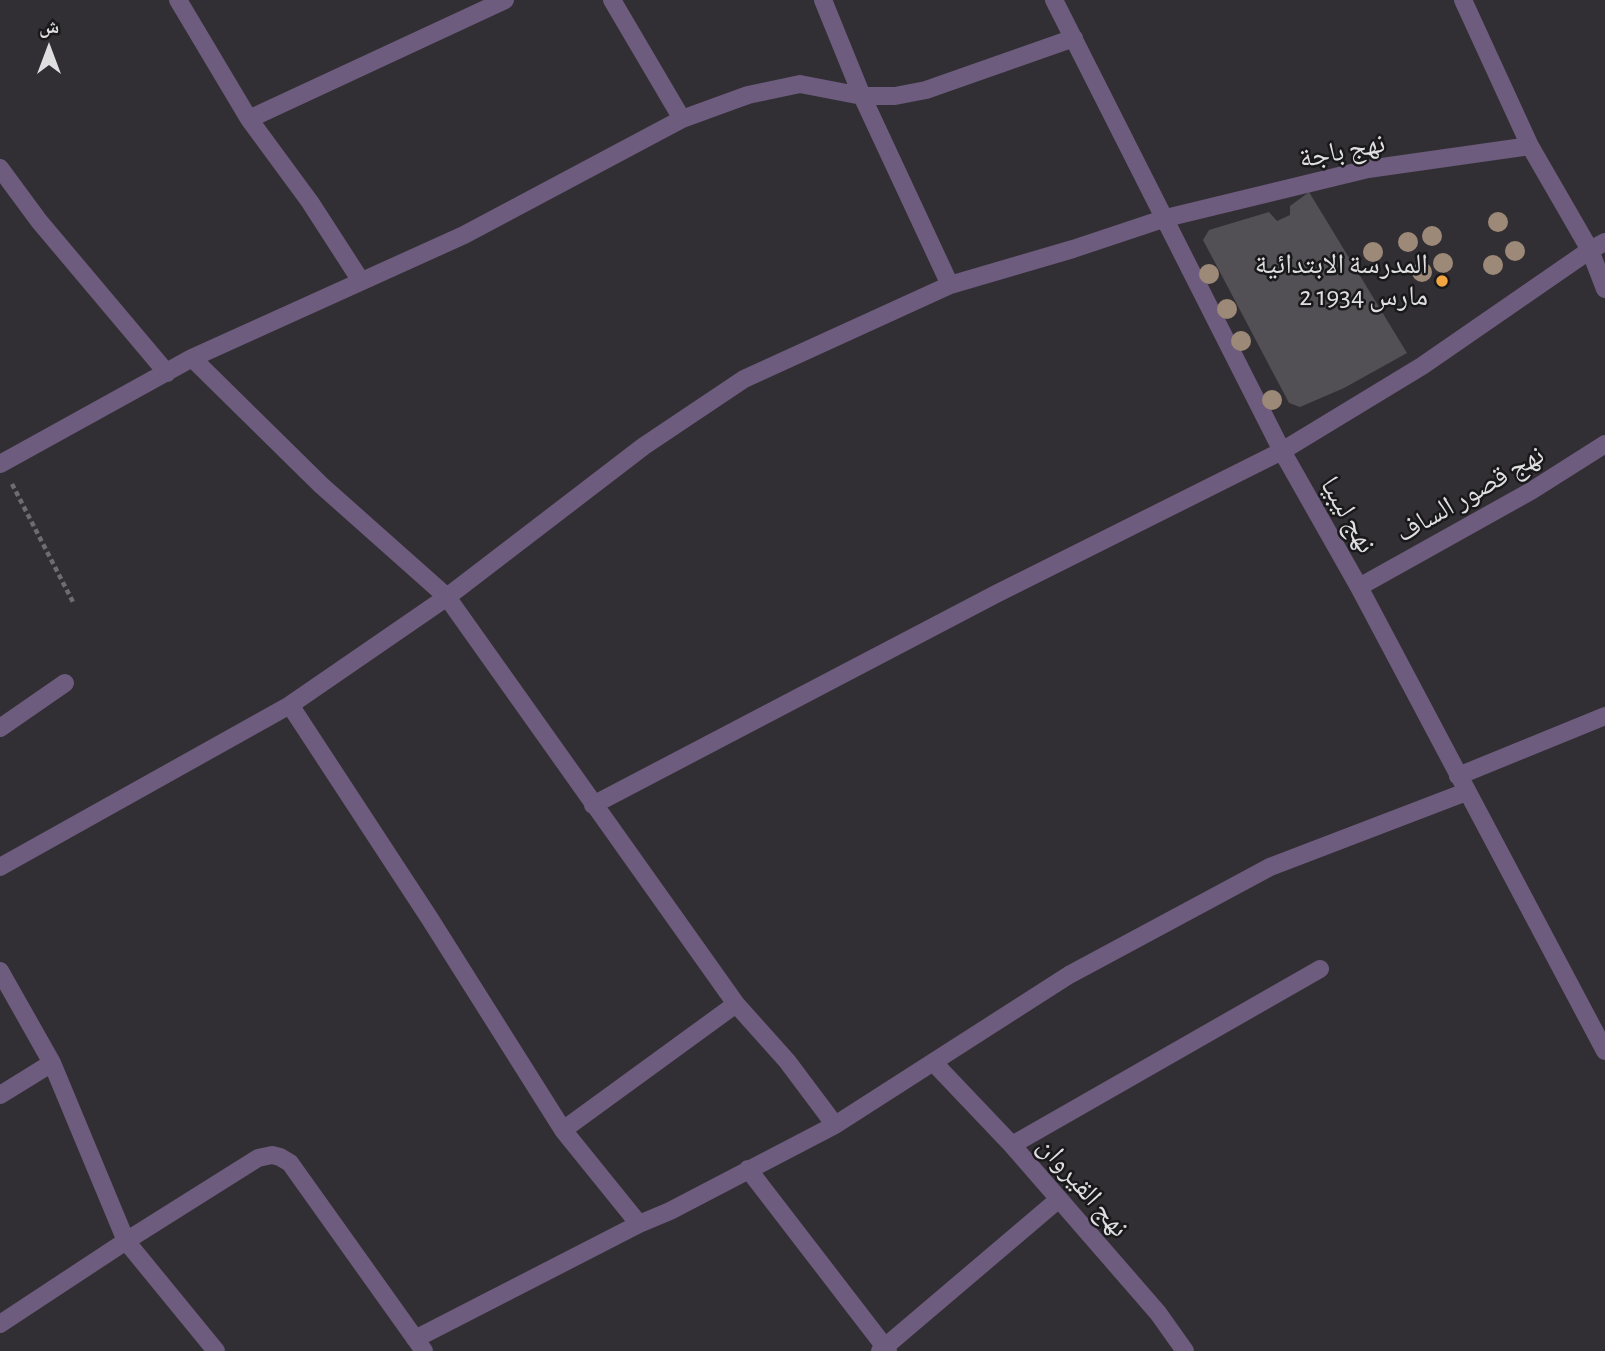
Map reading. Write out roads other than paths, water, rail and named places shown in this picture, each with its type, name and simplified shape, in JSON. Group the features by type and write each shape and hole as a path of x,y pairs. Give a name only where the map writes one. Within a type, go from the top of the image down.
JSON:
{"street":[{"path":"178,0 249,119 310,202 361,281"},
{"path":"249,119 505,0"},
{"path":"612,0 682,119"},
{"path":"823,0 862,96 950,285"},
{"name":"نهج ليبيا","path":"1054,0 1282,451 1359,587 1605,1051"},
{"path":"1463,0 1530,146 1597,246 1605,289"},
{"path":"0,463 192,358 464,235 682,119 748,95 800,84 862,96 895,96 926,90 1074,38"},
{"name":"نهج باجة","path":"0,867 290,705 447,597 644,446 744,379 950,285 1166,218 1368,169 1530,146"},
{"path":"0,167 39,221 167,373"},
{"path":"593,805 996,594 1282,451 1422,366 1597,246"},
{"path":"192,358 321,485 447,597 736,1004 787,1061 835,1125"},
{"name":"نهج قصور الساف","path":"1359,587 1531,491 1605,444"},
{"path":"0,728 65,683"},
{"path":"290,705 430,919 563,1130 639,1224"},
{"path":"0,1324 258,1158 272,1155 290,1163 419,1345 639,1224 670,1211 835,1125 1069,975 1269,867 1462,784 1605,716"},
{"path":"1012,1145 1320,969"},
{"path":"0,971 52,1063 126,1241 216,1351"},
{"path":"563,1130 736,1004"},
{"path":"0,1095 52,1063"},
{"name":"نهج القيروان","path":"933,1063 1012,1145 1158,1313 1185,1351"},
{"path":"748,1169 884,1350 1059,1199"}],"place":[{"name":"المدرسة الابتدائية 2 مارس 1934","path":"1442,281"}]}
